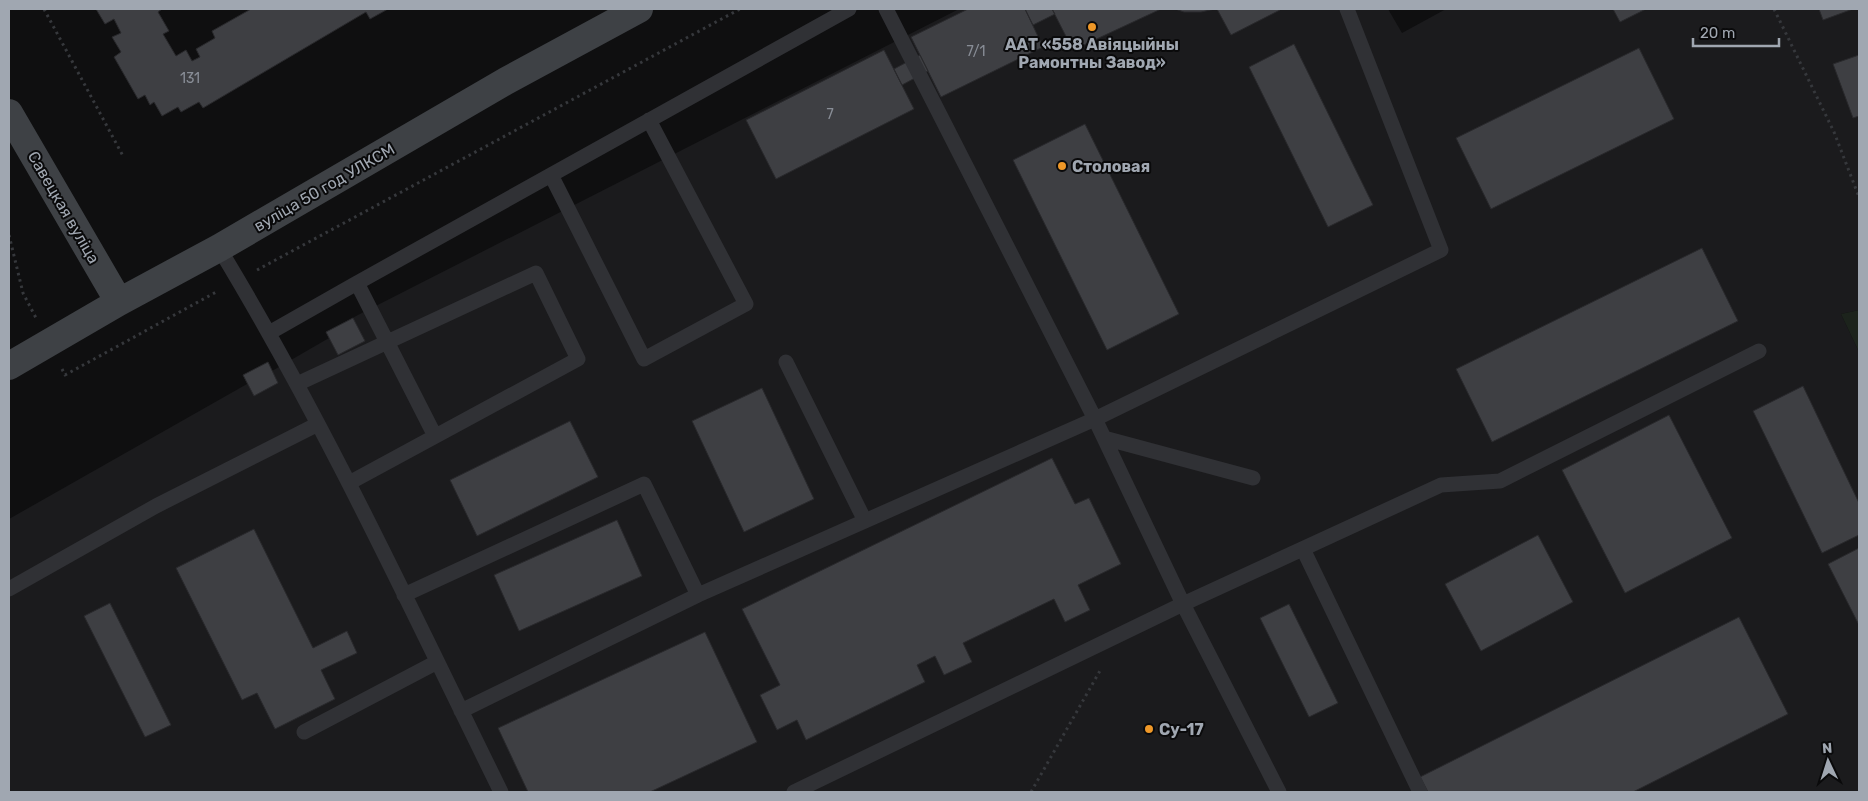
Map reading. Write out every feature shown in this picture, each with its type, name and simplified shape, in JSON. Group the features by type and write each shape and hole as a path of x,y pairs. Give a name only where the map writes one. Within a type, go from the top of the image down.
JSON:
{"main road":[{"name":"вуліца 50 год УЛКСМ","path":"9,366 118,302 219,248 506,81 639,9"},
{"name":"Савецкая вуліца","path":"9,113 118,302"}],"lane":[{"path":"269,333 849,9"},
{"path":"886,9 1095,419 1183,604 1279,792"},
{"path":"461,711 698,595 1095,419 1441,250 1347,9"},
{"path":"551,175 644,359 746,304 649,120"},
{"path":"219,248 269,333 349,483 501,792"},
{"path":"296,384 536,273 578,359 349,483"},
{"path":"357,283 434,436"},
{"path":"794,792 821,786 1120,634 1441,485 1500,481 1759,351"},
{"path":"786,362 865,521"},
{"path":"9,589 156,506 318,424"},
{"path":"1104,438 1253,478"},
{"path":"404,596 644,484 698,595"},
{"path":"1303,549 1420,792"},
{"path":"304,732 437,662"}],"path":[{"path":"44,9 124,156"},
{"path":"1774,9 1834,132 1859,197"},
{"path":"1031,792 1120,634"}],"shaded area":[{"path":"959,9 1388,9 1402,33 1446,9 1859,9 1859,310 1841,314 1859,352 1859,792 9,792 9,519 247,384 243,375 268,362 272,371 329,338 326,332 358,315"},
{"path":"1859,310 1859,352 1841,314"}],"building":[{"path":"96,9 162,9 158,12 169,31 163,34 176,56 186,50 192,61 200,57 196,49 215,38 212,31 251,9 388,9 370,19 366,12 203,108 199,102 181,112 178,107 162,116 154,102 150,105 145,95 138,99 114,57 121,52 112,37 121,33 114,19 105,24"},
{"path":"968,9 1025,9 1043,47 941,97 911,37"},
{"path":"1025,9 1052,9 1055,14 1033,25"},
{"name":"ААТ «558 Авіяцыйны Рамонтны Завод»","path":"1052,9 1161,9 1073,50"},
{"name":"ААТ «558 Авіяцыйны Рамонтны Завод»","path":"1175,9 1215,9 1201,12 1184,12"},
{"name":"ААТ «558 Авіяцыйны Рамонтны Завод»","path":"1217,9 1279,9 1280,10 1231,35"},
{"path":"1613,9 1646,9 1620,22"},
{"path":"1819,9 1853,9 1823,20"},
{"path":"1294,44 1373,205 1328,227 1249,67"},
{"path":"1639,48 1674,119 1491,209 1456,138"},
{"path":"884,50 914,109 776,179 746,120"},
{"path":"920,55 928,71 902,85 894,69"},
{"path":"1859,55 1859,116 1853,118 1833,64"},
{"path":"1085,124 1179,314 1107,350 1013,160"},
{"path":"1702,248 1738,321 1492,442 1456,369"},
{"path":"353,318 365,341 338,355 326,332"},
{"path":"268,362 278,383 254,396 243,375"},
{"path":"1803,386 1859,503 1859,535 1822,553 1753,411"},
{"path":"762,388 814,499 744,532 692,421"},
{"path":"1669,415 1732,538 1625,593 1562,470"},
{"path":"570,421 598,477 477,536 450,480"},
{"path":"1052,458 1075,504 1089,498 1121,564 1078,585 1090,610 1065,622 1054,599 963,643 972,662 944,675 935,656 917,665 925,682 806,740 797,720 777,730 760,695 780,685 742,609"},
{"path":"617,520 642,576 519,631 494,575"},
{"path":"254,529 313,648 347,631 357,653 321,670 335,699 275,729 257,693 242,700 176,568"},
{"path":"1538,535 1573,602 1481,651 1445,584"},
{"path":"1859,548 1859,625 1828,564"},
{"path":"110,603 171,725 145,737 84,616"},
{"path":"1289,604 1338,703 1309,717 1260,618"},
{"path":"1739,617 1788,714 1633,792 1428,792 1420,777"},
{"path":"705,632 757,742 650,792 528,792 498,728"}],"place":[{"name":"ААТ «558 Авіяцыйны Рамонтны Завод»","path":"1092,27"},
{"name":"Столовая","path":"1062,166"},
{"name":"Су-17","path":"1149,729"}]}
